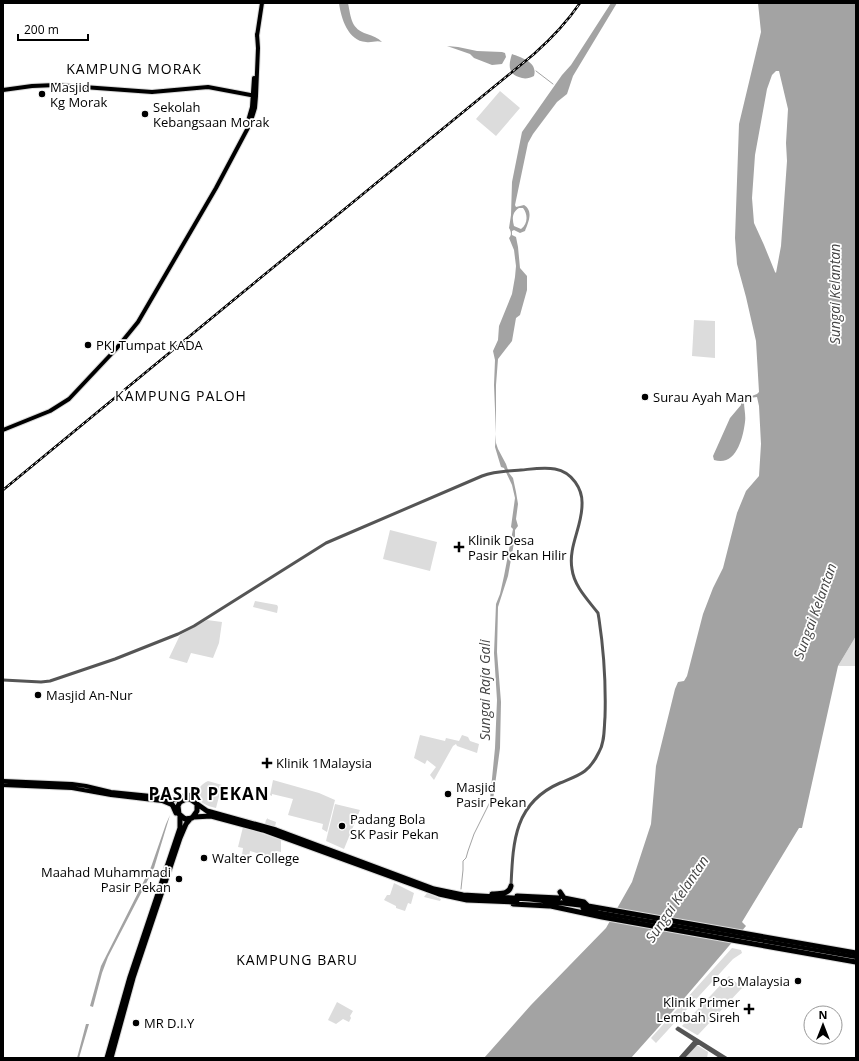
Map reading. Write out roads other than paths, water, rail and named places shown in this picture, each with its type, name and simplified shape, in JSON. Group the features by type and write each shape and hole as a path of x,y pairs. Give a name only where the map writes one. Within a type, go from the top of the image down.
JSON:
{"highway":[{"path":"107,1058 130,977 181,825 180,816 177,809 178,804 182,800 190,799 207,811 276,830 434,889 456,894 486,897 558,901 602,913 856,964"},
{"path":"172,804 178,819 178,832"},
{"path":"111,1058 133,978 150,926 180,838 186,824 197,811 197,805"},
{"path":"180,816 185,819 211,816 263,830 460,901 471,903 558,901 596,912"},
{"path":"486,897 507,892 510,890 511,886 516,892 524,895 588,906"},
{"path":"502,897 524,895"},
{"path":"453,898 466,900 526,902 558,901 564,898 584,902 588,906 602,913 856,952"}],"main road":[{"path":"243,136 255,96 254,85 257,34 262,3"},
{"path":"3,430 46,413 63,403 92,376 125,339 150,303 236,151 254,112 258,48 257,34"},
{"path":"3,90 32,86 56,85 152,92 208,87 255,96"},
{"path":"243,93 254,85"},
{"path":"243,93 248,97 252,107"},
{"path":"3,781 72,784 111,792 156,797 173,798 190,795"},
{"path":"3,785 72,788 110,795 155,800 172,804 177,809"},
{"path":"156,797 182,800"},
{"path":"596,912 856,957"}],"street":[{"path":"3,680 50,681 156,643 194,626 326,543 482,476 507,471 540,469 560,470 572,479 580,490 582,496 582,511 572,552 572,568 576,583 598,613 604,657 604,729 601,749 593,762 583,773 546,791 533,801 523,814 516,832 513,848 511,886"},
{"path":"677,1029 726,1058"},
{"path":"680,1058 697,1041"},
{"path":"683,1058 697,1041"},
{"path":"697,1041 722,1058"}],"water":[{"path":"339,3 348,3 353,22 358,29 379,39 382,42 366,42 354,38 346,28"},
{"path":"611,3 617,3 573,76 567,94 557,102 528,143 515,205 516,207 524,205 529,210 530,214 525,231 520,233 514,230 512,231 512,235 516,237 520,268 527,276 527,290 520,315 516,318 512,341 498,359 496,385 496,434 494,385 495,360 493,351 498,340 499,326 512,294 515,277 516,266 514,250 509,238 511,233 509,228 512,182 522,132 562,75 571,65","holes":["519,208 523,208 526,213 526,222 521,229 514,226 513,218 517,210"]},
{"name":"Sungai Kelantan","path":"758,3 856,3 856,636 838,666 802,828 799,828 742,922 746,926 681,1002 631,1058 484,1058 531,1005 606,928 632,882 651,824 656,766 675,689 678,682 684,681 687,676 703,614 723,568 737,513 746,491 759,476 761,444 759,406 757,397 749,398 744,402 744,429 737,450 728,459 722,461 714,460 713,456 730,418 741,405 741,401 759,392 756,341 737,264 735,238 739,124 761,32","holes":["776,71 779,71 788,109 786,143 787,161 781,246 776,273 754,223 752,198 755,155 767,89 772,75"]},
{"path":"447,46 477,51 502,52 505,53 506,57 502,64 492,65 474,58 470,54"},
{"path":"512,54 528,61 534,67 534,76 530,78 522,78 514,75 510,69"},
{"path":"496,434 498,449 509,473 513,478 518,504 516,519 518,526 515,530 508,576 498,607 497,652 501,702 500,748 493,800 490,799 495,748 497,700 494,653 496,604 500,594 513,529 511,527 515,498 512,485 504,468 501,467 495,447"},
{"path":"170,815 154,868 108,957 93,1007 90,1006 101,966 151,867"},
{"path":"86,1024 89,1024 79,1058 77,1058"}],"waterway":[{"path":"536,71 553,84"},
{"name":"Sungai Raja Gali","path":"461,889 463,861 466,858 474,834 492,798"}],"railway":[{"path":"3,490 534,54 559,30 580,3"}],"place":[{"name":"Masjid Kg Morak","path":"42,94"},
{"name":"Sekolah Kebangsaan Morak","path":"145,114"},
{"name":"PKJ Tumpat KADA","path":"88,345"},
{"name":"Surau Ayah Man","path":"645,397"},
{"name":"Klinik Desa Pasir Pekan Hilir","path":"459,547"},
{"name":"Masjid An-Nur","path":"38,695"},
{"name":"Klinik 1Malaysia","path":"267,763"},
{"name":"Masjid Pasir Pekan","path":"448,794"},
{"name":"Padang Bola SK Pasir Pekan","path":"342,826"},
{"name":"Walter College","path":"204,858"},
{"name":"Maahad Muhammadi Pasir Pekan","path":"179,879"},
{"name":"Pos Malaysia","path":"798,981"},
{"name":"Klinik Primer Lembah Sireh","path":"749,1009"},
{"name":"MR D.I.Y","path":"136,1023"}],"district":[{"name":"KAMPUNG MORAK","path":"134,69"},
{"name":"KAMPUNG PALOH","path":"181,396"},
{"name":"PASIR PEKAN","path":"209,794"},
{"name":"KAMPUNG BARU","path":"297,960"}]}
